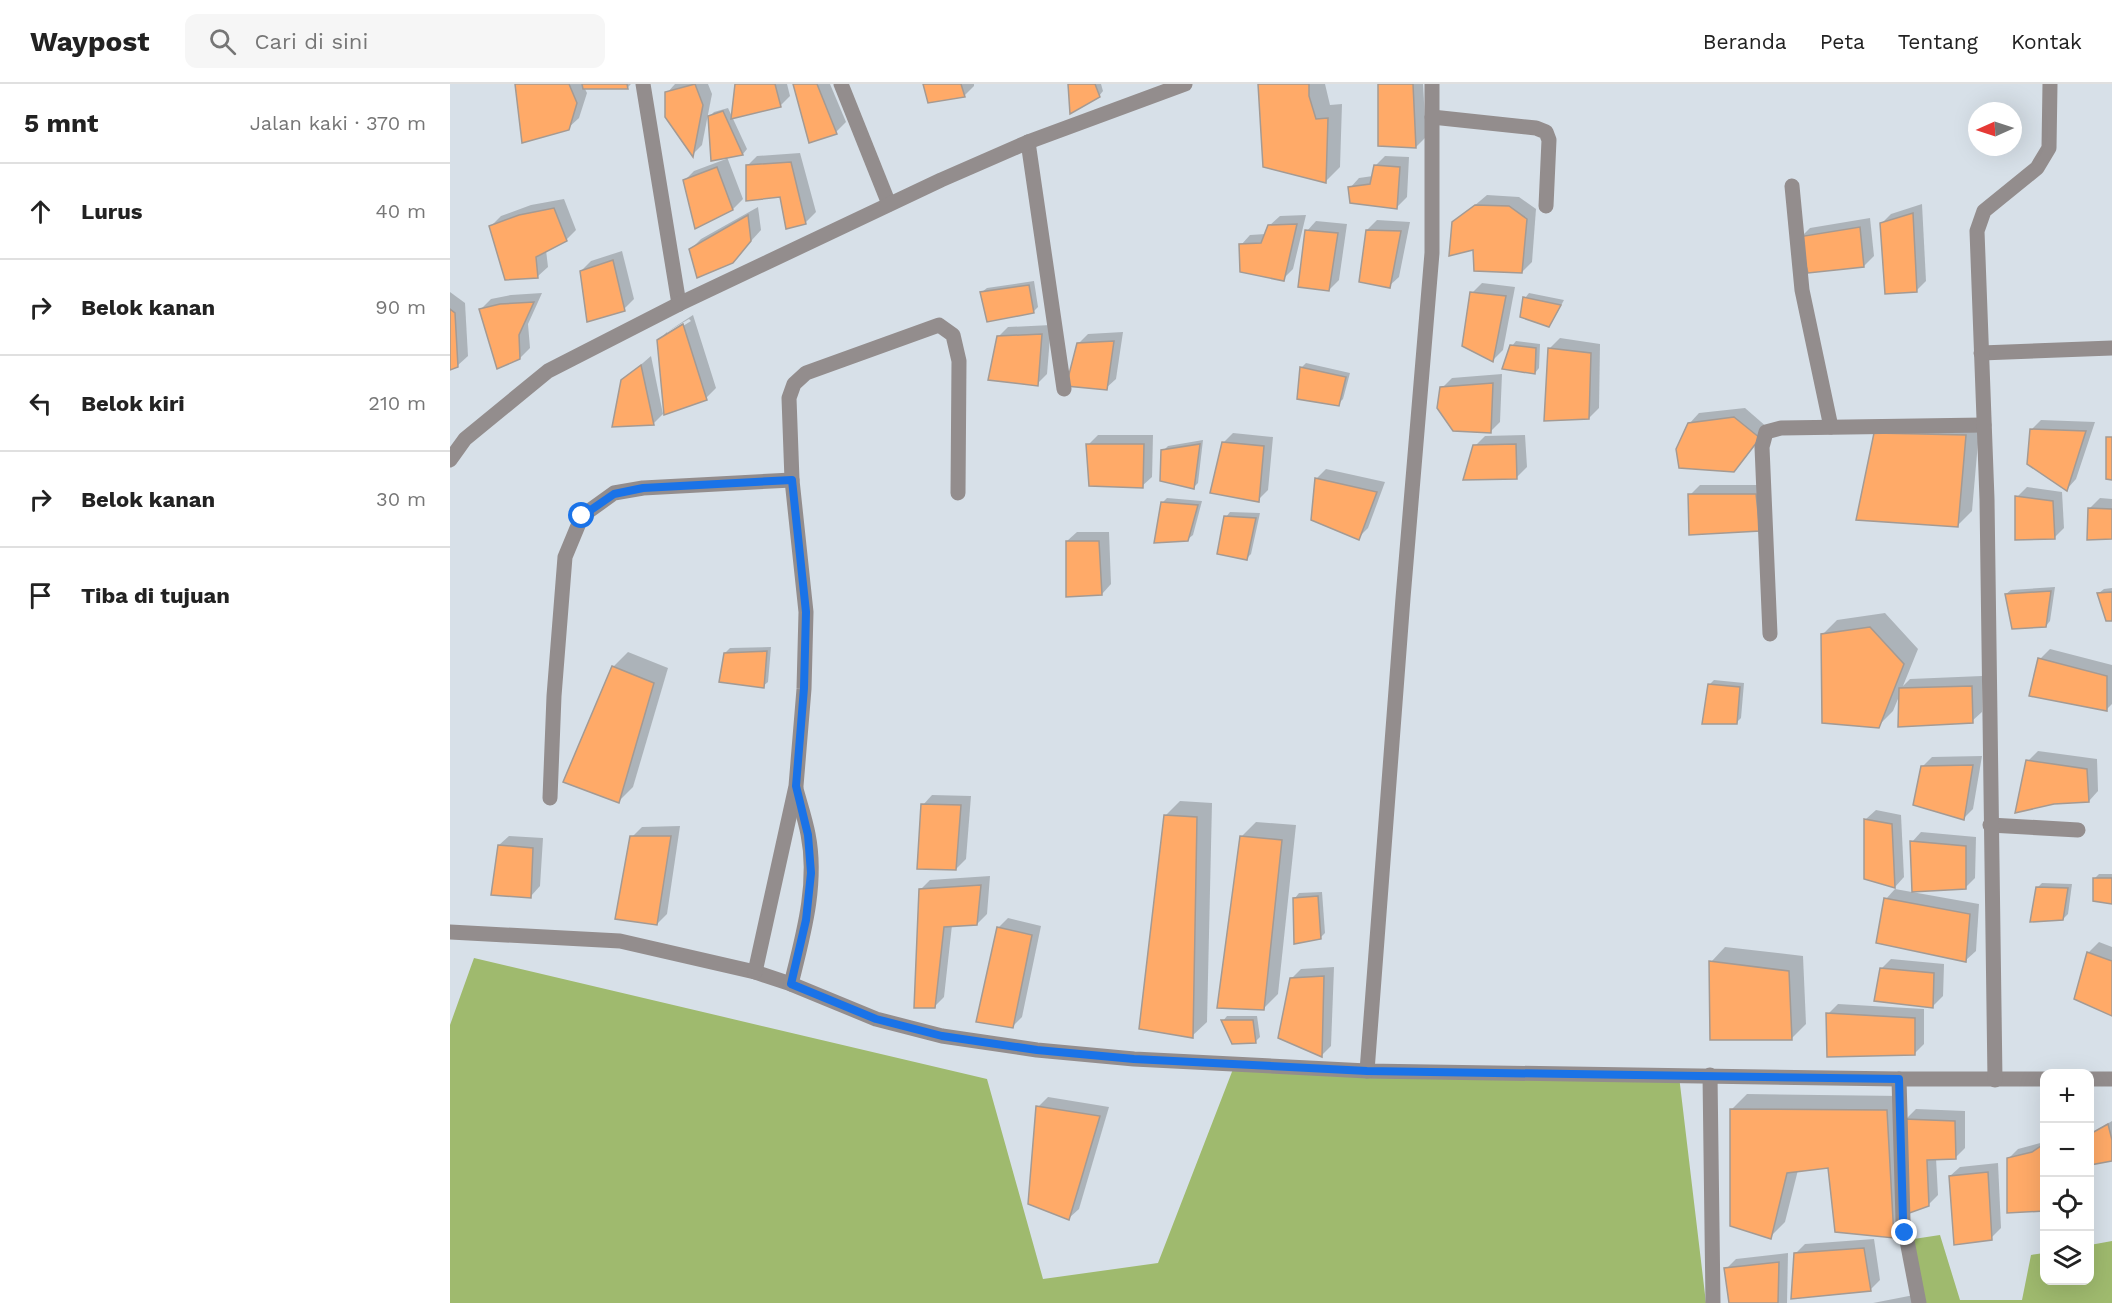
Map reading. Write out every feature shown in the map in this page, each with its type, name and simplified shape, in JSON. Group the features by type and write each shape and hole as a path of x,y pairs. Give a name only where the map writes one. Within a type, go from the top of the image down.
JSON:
{"street":[{"path":"643,84 679,304"},
{"path":"841,84 889,204"},
{"path":"450,460 465,439 548,371 679,304 889,204 1028,142 1185,84"},
{"path":"1367,1071 1432,253 1432,84"},
{"path":"1995,1080 1984,425 1977,231 1984,211 2037,168 2049,148 2050,84"},
{"path":"1432,117 1536,128 1546,132 1549,140 1546,206"},
{"path":"1028,142 1064,389"},
{"path":"1791,186 1802,290 1831,427"},
{"path":"755,972 796,786 804,688 806,612 792,480 789,398 794,384 806,373 939,326 953,335 959,360 958,494"},
{"path":"1981,353 2112,348"},
{"path":"1770,634 1762,447 1766,432 1781,428 1984,425"},
{"path":"550,798 554,696 564,557 582,516 614,494 643,488 792,480"},
{"path":"791,984 806,920 811,873 808,835 796,786"},
{"path":"1990,825 2078,830"},
{"path":"450,932 620,941 755,972 791,984 876,1019 952,1038 1037,1050 1134,1059 1367,1071 2040,1079"},
{"path":"1710,1075 1713,1303"},
{"path":"2094,1079 2112,1078"},
{"path":"1899,1079 1903,1220 1919,1303"}],"green space":[{"path":"474,958 987,1079 1043,1279 1158,1263 1235,1064 1679,1076 1706,1303 450,1303 450,1025"},
{"path":"1940,1235 1960,1300 2022,1300 2031,1255 2040,1254 2040,1285 2094,1285 2094,1244 2112,1241 2112,1303 1920,1303 1907,1240"}],"building":[{"path":"515,84 569,84 577,103 569,130 522,143"},
{"path":"582,84 627,84 628,89 583,89"},
{"path":"695,84 703,105 693,157 665,117 665,92"},
{"path":"735,84 775,84 781,107 731,119"},
{"path":"793,84 817,84 837,134 809,143"},
{"path":"923,84 961,84 965,97 928,103"},
{"path":"1068,84 1095,84 1100,97 1070,114"},
{"path":"1258,84 1309,84 1309,96 1316,119 1328,118 1326,183 1263,167"},
{"path":"1378,84 1413,84 1416,148 1378,146"},
{"path":"723,111 743,155 711,161 708,116"},
{"path":"791,162 806,224 786,229 780,197 746,201 746,165"},
{"path":"1374,165 1400,167 1397,209 1350,203 1348,187 1370,184"},
{"path":"717,167 733,210 695,229 683,180"},
{"path":"1475,205 1509,206 1527,219 1522,273 1474,271 1473,250 1449,256 1452,222"},
{"path":"554,208 567,241 536,257 538,278 505,280 489,226 519,215"},
{"path":"1913,213 1917,292 1885,294 1880,223"},
{"path":"748,215 751,241 733,263 697,278 689,249"},
{"path":"1297,224 1284,281 1240,272 1239,244 1261,243 1268,225"},
{"path":"1860,227 1864,267 1808,273 1798,237"},
{"path":"1305,230 1338,233 1329,291 1298,287"},
{"path":"1366,230 1401,231 1390,288 1359,282"},
{"path":"613,260 625,311 587,322 580,271"},
{"path":"1029,285 1034,313 987,322 980,292"},
{"path":"1470,292 1506,296 1493,362 1462,346"},
{"path":"1523,297 1561,305 1549,327 1520,317"},
{"path":"534,302 519,335 520,359 497,369 479,309 500,304"},
{"path":"450,309 455,313 458,367 450,370"},
{"path":"683,324 707,400 664,415 657,340"},
{"path":"1042,334 1038,386 988,380 997,336"},
{"path":"1114,341 1107,390 1066,386 1077,343"},
{"path":"1510,345 1536,348 1535,374 1502,369"},
{"path":"1548,348 1591,353 1589,419 1544,421"},
{"path":"641,365 654,425 612,427 621,380"},
{"path":"1300,367 1346,377 1339,406 1297,399"},
{"path":"1493,383 1491,433 1453,431 1437,408 1440,387"},
{"path":"1734,417 1760,438 1734,472 1679,468 1676,449 1688,423"},
{"path":"2030,429 2086,431 2067,491 2027,464"},
{"path":"1874,433 1966,435 1958,527 1856,520"},
{"path":"2106,437 2112,437 2112,480 2106,479"},
{"path":"1222,442 1264,446 1259,502 1210,493"},
{"path":"1086,444 1144,444 1143,488 1089,486"},
{"path":"1200,444 1194,489 1160,481 1161,450"},
{"path":"1516,444 1517,479 1463,480 1473,445"},
{"path":"1315,478 1377,492 1359,540 1311,520"},
{"path":"1688,494 1756,494 1760,531 1689,535"},
{"path":"2015,496 2053,501 2055,539 2015,540"},
{"path":"1161,502 1198,505 1188,541 1154,543"},
{"path":"2088,508 2112,509 2112,539 2087,540"},
{"path":"1224,516 1256,518 1247,560 1217,554"},
{"path":"1066,541 1099,541 1102,595 1066,597"},
{"path":"2051,591 2046,627 2012,629 2005,594"},
{"path":"2112,592 2112,621 2106,621 2097,593"},
{"path":"1870,627 1904,664 1879,728 1822,723 1821,634"},
{"path":"767,651 764,688 719,682 724,653"},
{"path":"2038,658 2107,676 2107,711 2029,696"},
{"path":"612,666 654,683 619,803 563,782"},
{"path":"1708,684 1740,687 1737,724 1702,724"},
{"path":"1972,686 1973,723 1898,727 1899,688"},
{"path":"2026,760 2087,769 2089,802 2054,804 2015,813"},
{"path":"1973,765 1964,820 1913,805 1921,766"},
{"path":"921,804 961,805 956,870 917,869"},
{"path":"1164,815 1197,817 1193,1038 1139,1029"},
{"path":"1864,819 1892,824 1895,888 1864,879"},
{"path":"630,836 671,836 657,925 615,919"},
{"path":"1240,836 1282,840 1264,1010 1217,1008"},
{"path":"1910,841 1966,846 1966,889 1912,892"},
{"path":"498,845 533,848 531,898 491,895"},
{"path":"2093,878 2112,878 2112,904 2093,901"},
{"path":"981,885 977,925 944,927 935,1008 914,1008 919,889"},
{"path":"2036,887 2068,888 2063,920 2030,922"},
{"path":"1318,896 1321,939 1294,944 1293,898"},
{"path":"1884,898 1970,914 1966,962 1876,943"},
{"path":"997,927 1032,935 1013,1028 976,1022"},
{"path":"2087,952 2112,961 2112,1016 2074,999"},
{"path":"1709,961 1789,971 1792,1040 1710,1040"},
{"path":"1880,968 1934,973 1933,1008 1874,1001"},
{"path":"1324,976 1322,1057 1278,1038 1290,978"},
{"path":"1826,1013 1915,1018 1915,1055 1827,1057"},
{"path":"1221,1020 1253,1020 1256,1043 1232,1044"},
{"path":"1036,1106 1100,1116 1069,1220 1028,1204"},
{"path":"1730,1109 1887,1110 1894,1238 1835,1232 1828,1168 1787,1173 1771,1239 1730,1226"},
{"path":"1904,1119 1955,1121 1956,1159 1927,1160 1929,1206 1904,1215"},
{"path":"2108,1124 2112,1140 2112,1161 2094,1164 2094,1132"},
{"path":"2040,1147 2040,1211 2007,1213 2007,1158 2032,1152"},
{"path":"1988,1172 1992,1240 1954,1245 1949,1176"},
{"path":"1864,1248 1871,1291 1791,1299 1794,1253"},
{"path":"1779,1262 1778,1303 1729,1303 1724,1268"}],"route":[{"path":"582,516 614,494 643,488 792,480 806,612 804,688 796,786 808,835 811,873 806,920 791,984 876,1019 942,1036 1037,1050 1134,1059 1367,1071 1899,1079 1905,1233"}]}
